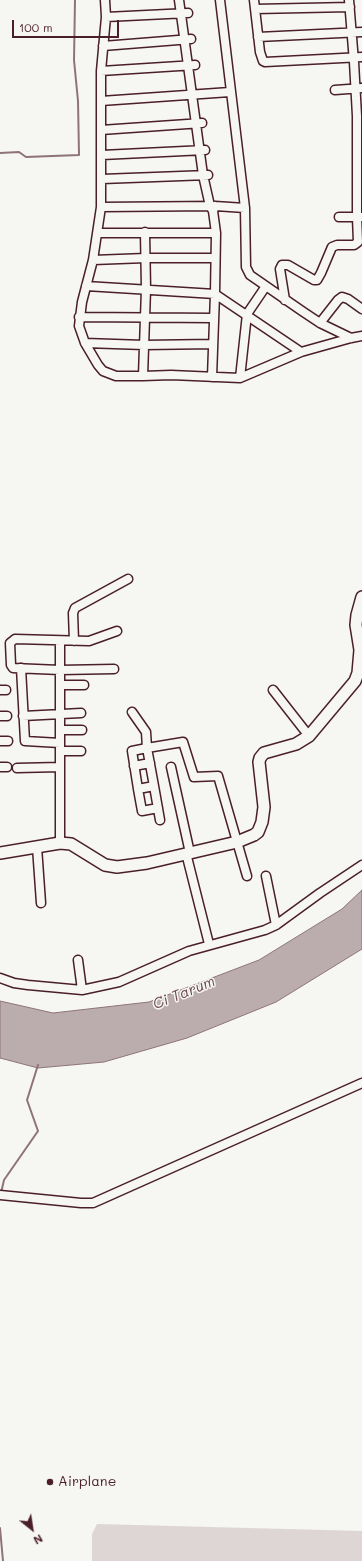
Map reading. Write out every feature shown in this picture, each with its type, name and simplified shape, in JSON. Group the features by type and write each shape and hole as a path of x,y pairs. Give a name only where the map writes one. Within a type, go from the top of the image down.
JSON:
{"street":[{"path":"105,0 106,17 101,71 101,207 93,260 80,317 80,332 98,365 103,371 116,376 240,378 301,352 362,336"},
{"path":"179,0 185,14 192,65 193,94 200,123 206,175 213,208 216,233 212,377"},
{"path":"220,0 245,208 246,267 250,275 285,300 320,323 350,338"},
{"path":"254,0 261,58 265,62 358,58"},
{"path":"255,9 349,3 352,32 358,58 358,242 354,245 337,245 332,247 322,273 317,280 314,280 288,265 282,265 280,269 285,300"},
{"path":"106,17 185,14"},
{"path":"258,37 362,32"},
{"path":"103,46 188,38"},
{"path":"101,71 192,65"},
{"path":"335,90 359,88"},
{"path":"101,101 230,92"},
{"path":"101,130 200,123"},
{"path":"102,155 203,150"},
{"path":"102,179 206,175"},
{"path":"101,207 245,208"},
{"path":"339,217 359,217"},
{"path":"98,232 216,233"},
{"path":"143,376 146,289 145,232"},
{"path":"93,260 215,258"},
{"path":"86,286 215,294 247,314 301,352"},
{"path":"240,378 247,314 266,286"},
{"path":"320,323 342,297 348,299 362,309"},
{"path":"80,317 214,318"},
{"path":"85,343 144,345 213,344"},
{"path":"74,641 73,613 75,608 128,579"},
{"path":"0,853 60,843 71,844 105,865 117,868 147,863 246,840 258,832 262,822 263,790 259,762 262,755 296,744 309,736 355,681 360,664 361,651 356,625 362,597"},
{"path":"114,669 60,670 13,668 11,666 10,643 12,640 92,641 116,631"},
{"path":"60,641 60,843"},
{"path":"21,668 25,742 80,751"},
{"path":"60,685 84,685"},
{"path":"273,690 309,736"},
{"path":"132,712 146,732 147,748 160,820"},
{"path":"23,716 81,713"},
{"path":"60,730 82,730"},
{"path":"158,808 142,811 132,751 183,742 194,778 218,776 247,876"},
{"path":"134,766 150,763"},
{"path":"171,766 188,853 209,944"},
{"path":"17,768 60,767"},
{"path":"138,789 154,786"},
{"path":"36,847 41,903"},
{"path":"0,978 14,983 82,990 119,982 209,944 251,934 276,925 362,865"},
{"path":"266,876 276,925"},
{"path":"78,960 82,990"},
{"path":"0,1195 93,1203 362,1083"}],"shaded area":[{"path":"97,1524 362,1531 362,1561 92,1561 92,1534"}],"water":[{"name":"Ci Tarum","path":"362,890 362,949 276,1002 187,1038 104,1062 38,1068 0,1058 0,1001 53,1013 149,1002 259,960 342,909"}],"waterway":[{"path":"0,153 19,152 26,157 79,155 78,101 74,60 75,0"},
{"path":"1,1193 4,1180 38,1131 27,1100 38,1065"},
{"path":"0,1528 3,1561"}],"place":[{"name":"Airplane","path":"50,1482"}]}
